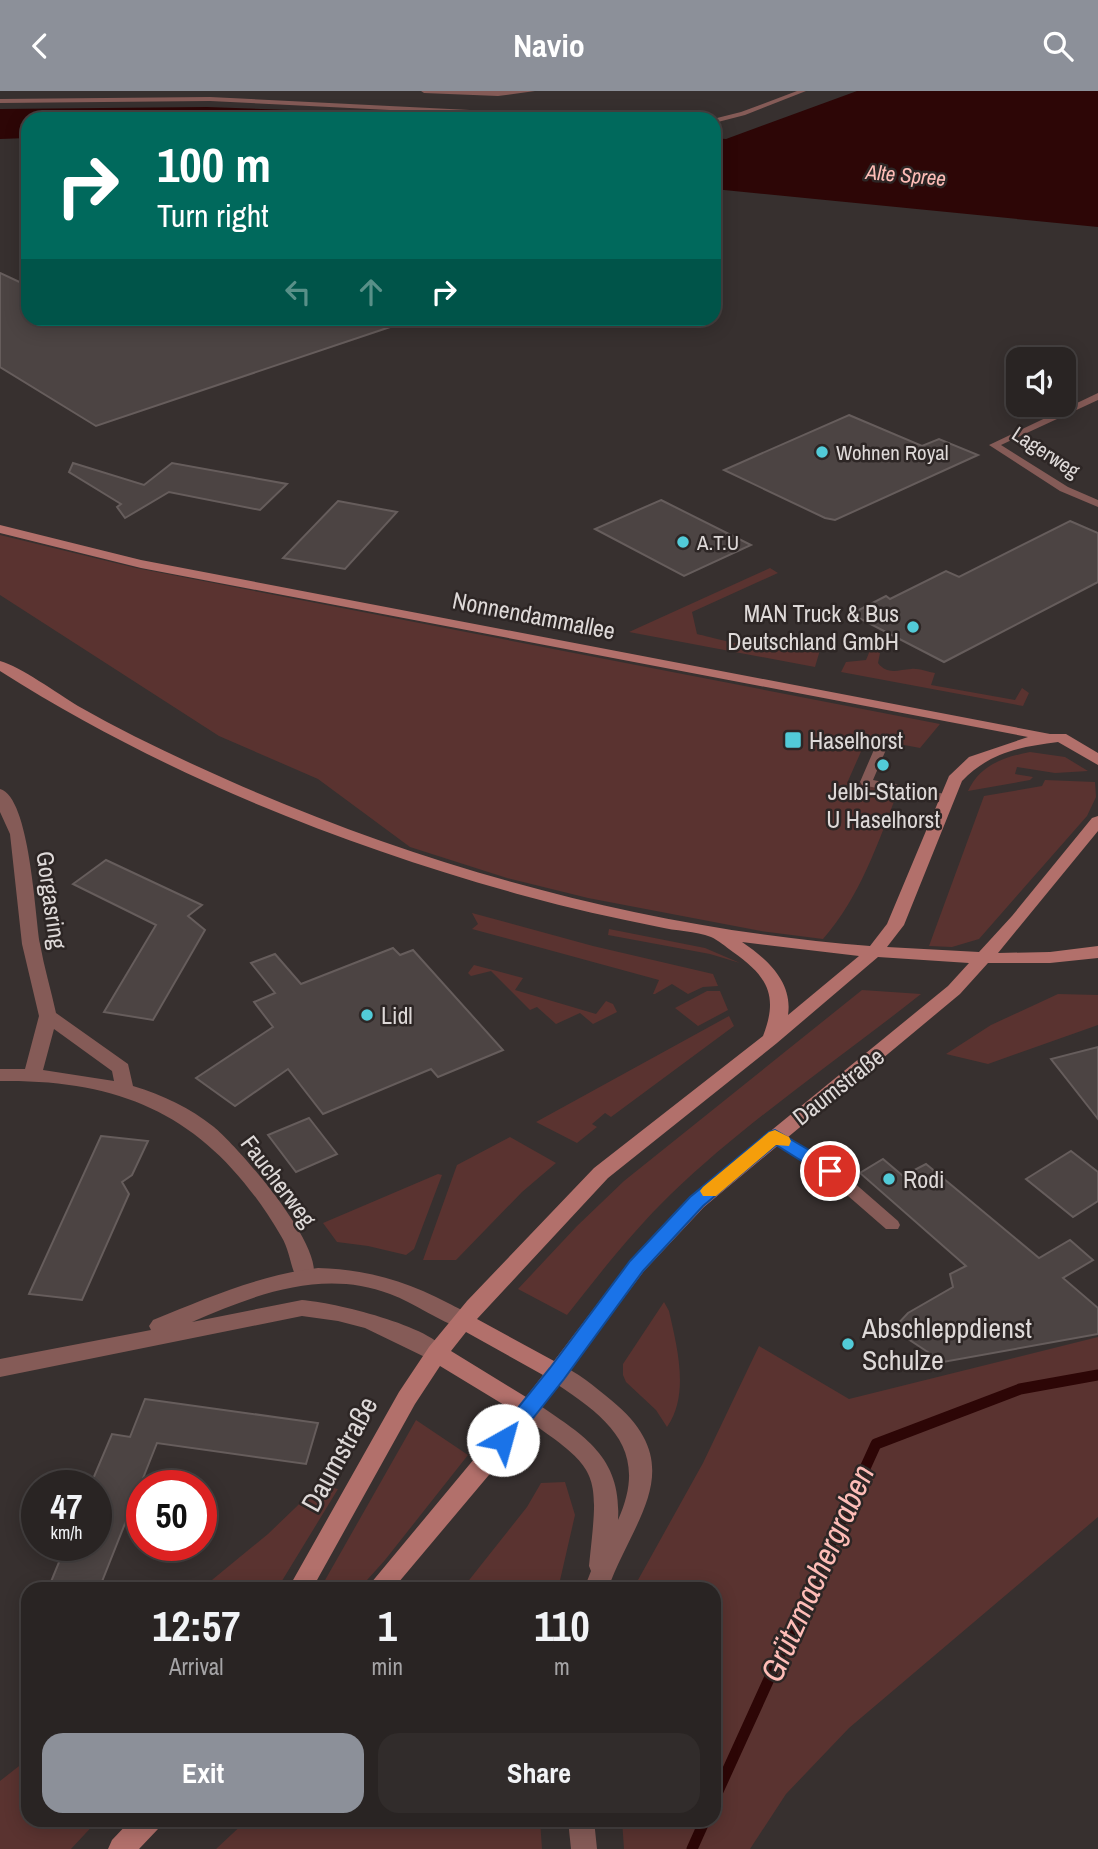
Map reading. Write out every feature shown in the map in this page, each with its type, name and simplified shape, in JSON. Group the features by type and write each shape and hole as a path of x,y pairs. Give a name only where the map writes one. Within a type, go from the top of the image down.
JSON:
{"main road":[{"name":"Nonnendammallee","path":"0,529 164,569 949,719 1098,744"},
{"path":"0,665 72,710 151,751 264,801 356,837 555,900 719,934 874,952 1019,960 1096,956"},
{"path":"1061,737 1098,760"},
{"name":"Daumstraße","path":"304,1582 407,1398 463,1321 601,1173 771,1039 874,952 895,925 955,779 974,760 1003,748 1061,737"},
{"name":"Daumstraße","path":"384,1582 557,1373 637,1266 697,1202 954,990 1018,920 1098,821"},
{"path":"719,934 756,961 774,982 781,1003 771,1039"},
{"path":"463,1321 557,1373"},
{"path":"438,1353 528,1409"},
{"path":"121,1849 142,1827"}],"street":[{"name":"Gorgasring","path":"0,794 18,834 30,939 48,1016 33,1074"},
{"path":"48,1016 121,1068 124,1088"},
{"name":"Faucherweg","path":"0,1075 33,1074 124,1088 154,1098 184,1114 237,1159 291,1233 300,1250 305,1275"},
{"path":"118,1343 256,1287 305,1275 341,1275 375,1281 408,1292 463,1321"},
{"path":"0,1368 302,1308 330,1309 375,1323 396,1330 438,1353"},
{"path":"557,1373 617,1417 633,1435 640,1459 640,1486 635,1506 598,1582"},
{"path":"528,1409 595,1461 604,1478 607,1499 598,1582"},
{"path":"582,1827 584,1849"}],"lane":[{"path":"44,96 57,91"},
{"path":"221,94 232,91"},
{"path":"424,91 498,94 532,91"},
{"path":"721,119 743,114 803,91"},
{"path":"0,101 44,96 210,99 471,112"},
{"name":"Lagerweg","path":"1098,396 994,445 1064,489 1098,504"},
{"path":"883,745 866,782 946,798"},
{"path":"775,1136 830,1171 892,1225"}],"shaded area":[{"path":"0,535 136,568 940,724 920,748 867,738 848,781 898,791 858,887 823,939 761,931 588,898 507,878 410,847 318,779 219,736 0,595"},
{"path":"770,568 778,573 692,612 697,634 743,645 781,650 798,650 811,646 820,639 815,667 629,632"},
{"path":"871,648 880,653 878,663 885,669 917,669 935,673 931,685 1015,700 1022,688 1029,693 1023,706 841,672 846,662 866,660"},
{"path":"1030,752 1065,757 1088,771 1055,773 1017,767 1015,774 1033,777 1030,780 968,791 986,769 1011,757"},
{"path":"1045,780 1095,782 1096,797 1087,816 979,939 952,947 929,946 984,796 1042,786"},
{"path":"472,913 593,946 713,974 718,986 703,987 688,994 672,984 653,994 659,980 472,929 478,924"},
{"path":"609,929 705,948 740,963 710,954 608,935"},
{"path":"474,965 523,978 515,990 596,1014 606,1001 613,1004 617,1012 593,1024 580,1013 556,1024 537,1007 530,1010 491,971 471,976 468,973"},
{"path":"862,990 921,994 700,1167 643,1223 567,1315 518,1289 624,1181"},
{"path":"707,991 720,991 728,1010 698,1026 675,1008"},
{"path":"1058,994 1098,995 1098,1025 988,1064 946,1054 991,1025"},
{"path":"729,1016 734,1026 611,1117 605,1113 592,1124 597,1127 577,1143 536,1122"},
{"path":"510,1137 556,1163 522,1192 456,1260 423,1260 457,1165"},
{"path":"438,1174 442,1175 414,1249 406,1255 337,1242 323,1223"},
{"path":"664,1302 669,1311 680,1370 678,1400 667,1427 656,1410 626,1382 623,1375 623,1364"},
{"path":"1098,1337 1098,1517 849,1728 786,1794 750,1849 624,1849 622,1827 721,1827 721,1582 637,1582 703,1463 759,1346 849,1399"},
{"path":"416,1420 468,1455 365,1582 324,1582"},
{"path":"565,1482 575,1515 560,1582 468,1582 527,1507 541,1483"},
{"path":"319,1485 338,1489 281,1582 210,1582 268,1534"},
{"path":"21,1764 21,1827 91,1827 71,1849 0,1849 0,1781"},
{"path":"240,1827 540,1827 542,1849 216,1849"}],"water":[{"name":"Alte Spree","path":"857,91 1098,91 1098,227 721,190 721,139"},
{"path":"207,107 350,112 21,112 21,138 0,139 0,109"}],"building":[{"path":"0,273 21,283 21,326 393,326 96,426 0,367"},
{"path":"849,415 922,446 939,439 978,455 835,520 825,518 724,470"},
{"path":"73,463 144,485 172,463 287,484 260,510 169,492 125,518 117,507 121,504 69,472"},
{"name":"A.T.U","path":"661,500 751,545 684,576 595,529"},
{"path":"338,501 397,512 345,569 283,558"},
{"path":"1070,521 1098,533 1098,582 944,662 851,614 886,596 890,599 946,571 959,577"},
{"path":"106,860 202,905 188,916 205,930 153,1020 104,1012 156,925 73,884"},
{"name":"Lidl","path":"393,948 400,955 413,950 503,1050 438,1077 431,1069 323,1114 288,1069 235,1106 196,1078 273,1027 254,1002 275,993 251,963 275,954 301,984"},
{"path":"1098,1047 1098,1119 1051,1059"},
{"path":"309,1118 337,1154 296,1172 268,1135"},
{"path":"101,1136 148,1141 132,1175 122,1182 129,1194 82,1300 29,1294"},
{"path":"1071,1151 1098,1172 1098,1201 1073,1217 1026,1179"},
{"path":"883,1159 903,1176 926,1164 1039,1258 1070,1240 1093,1260 1063,1278 1098,1308 1098,1334 943,1362 893,1329 908,1313 953,1287 950,1274 966,1266 860,1173"},
{"path":"145,1399 318,1423 306,1464 157,1443 146,1470 126,1470 126,1521 112,1556 112,1470 97,1470 112,1434 130,1437"},
{"path":"59,1561 110,1561 102,1582 51,1582"}],"waterway":[{"name":"Grützmachergraben","path":"721,1785 876,1444 1020,1389 1098,1375"},
{"name":"Grützmachergraben","path":"692,1849 702,1827"}],"slow traffic":[{"path":"709,1191 775,1136 783,1141"}],"place":[{"name":"Wohnen Royal","path":"822,452"},
{"name":"A.T.U","path":"683,542"},
{"name":"MAN Truck & Bus Deutschland GmbH","path":"913,627"},
{"name":"Haselhorst","path":"793,740"},
{"name":"Jelbi-Station U Haselhorst","path":"883,765"},
{"name":"Lidl","path":"367,1015"},
{"name":"Rodi","path":"889,1179"},
{"name":"Abschleppdienst Schulze","path":"848,1344"}],"route":[{"path":"503,1440 637,1266 697,1202 775,1136 830,1171"}]}
